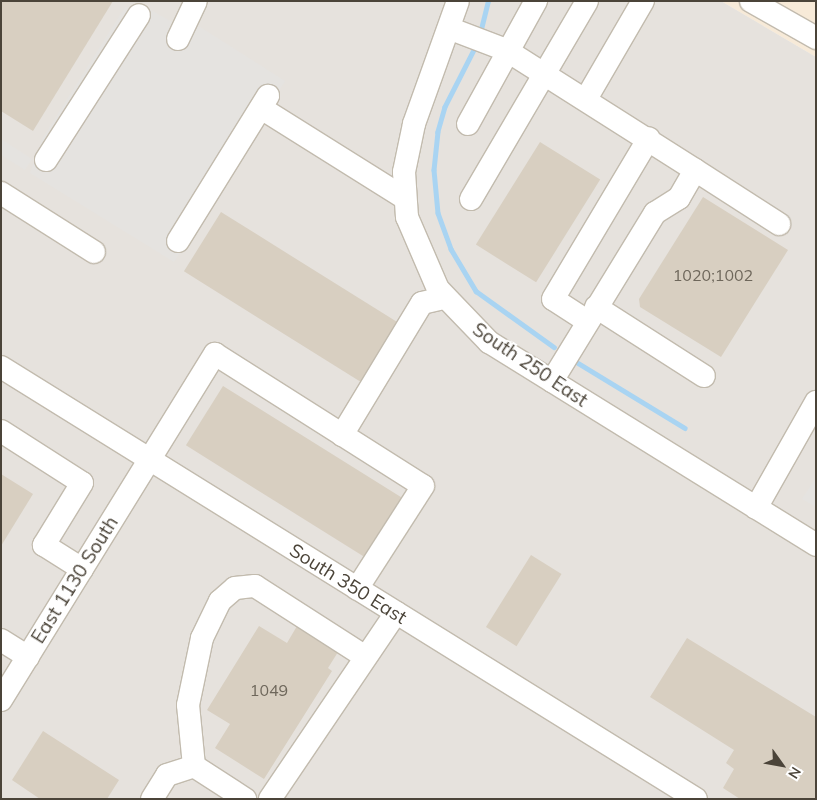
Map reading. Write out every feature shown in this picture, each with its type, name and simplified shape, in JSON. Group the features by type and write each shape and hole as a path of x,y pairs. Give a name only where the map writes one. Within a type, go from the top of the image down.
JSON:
{"street":[{"path":"178,39 196,1"},
{"name":"South 250 East","path":"458,1 451,29 408,148 403,197 416,248 444,298 490,342 816,545"},
{"path":"468,124 501,69 506,50 536,1"},
{"path":"471,199 587,1"},
{"path":"586,99 643,1"},
{"path":"751,1 816,38"},
{"path":"46,160 139,15"},
{"path":"451,29 506,50 648,138 779,224"},
{"path":"178,242 264,102 403,197"},
{"path":"648,138 553,299 592,314 704,376"},
{"path":"552,381 654,213 679,198 695,170"},
{"path":"1,193 94,252"},
{"path":"357,589 423,486 342,435 422,303 444,298"},
{"name":"East 1130 South","path":"1,700 215,354 342,435"},
{"name":"South 350 East","path":"1,368 696,799"},
{"path":"756,508 816,402"},
{"path":"1,431 82,483 44,545 82,569"},
{"path":"194,766 188,705 202,638 220,601 235,588 255,586 364,656"},
{"path":"270,799 364,656 396,613"},
{"path":"1,640 28,657"},
{"path":"152,799 167,775 194,766"},
{"path":"194,766 245,799"}],"shaded area":[{"path":"1,1 721,1 816,57 816,799 1,799"},
{"path":"721,1 816,1 816,57"},
{"path":"140,4 172,22 197,25 285,81 174,262 30,173 42,139 125,7 133,10"},
{"path":"1,139 32,159 25,170 1,155"},
{"path":"816,477 816,507 802,499"}],"building":[{"path":"1,1 113,1 33,131 1,111"},
{"path":"540,142 600,180 536,282 476,245"},
{"path":"703,197 788,250 721,357 640,307 639,299"},
{"path":"221,212 401,324 364,384 184,271"},
{"path":"223,386 404,499 367,558 186,445"},
{"path":"1,474 33,494 1,546"},
{"path":"531,555 562,574 516,646 486,627"},
{"path":"259,626 287,643 297,626 338,652 328,668 332,671 264,779 215,748 230,724 207,710"},
{"path":"687,638 816,717 816,799 740,799 723,788 734,769 726,763 734,750 650,697"},
{"path":"43,731 119,780 107,799 40,799 12,780"}],"waterway":[{"path":"481,29 488,1"},
{"path":"474,50 445,107 438,132 434,170 438,213 451,249 476,291 554,347"},
{"path":"578,363 685,428"}]}
